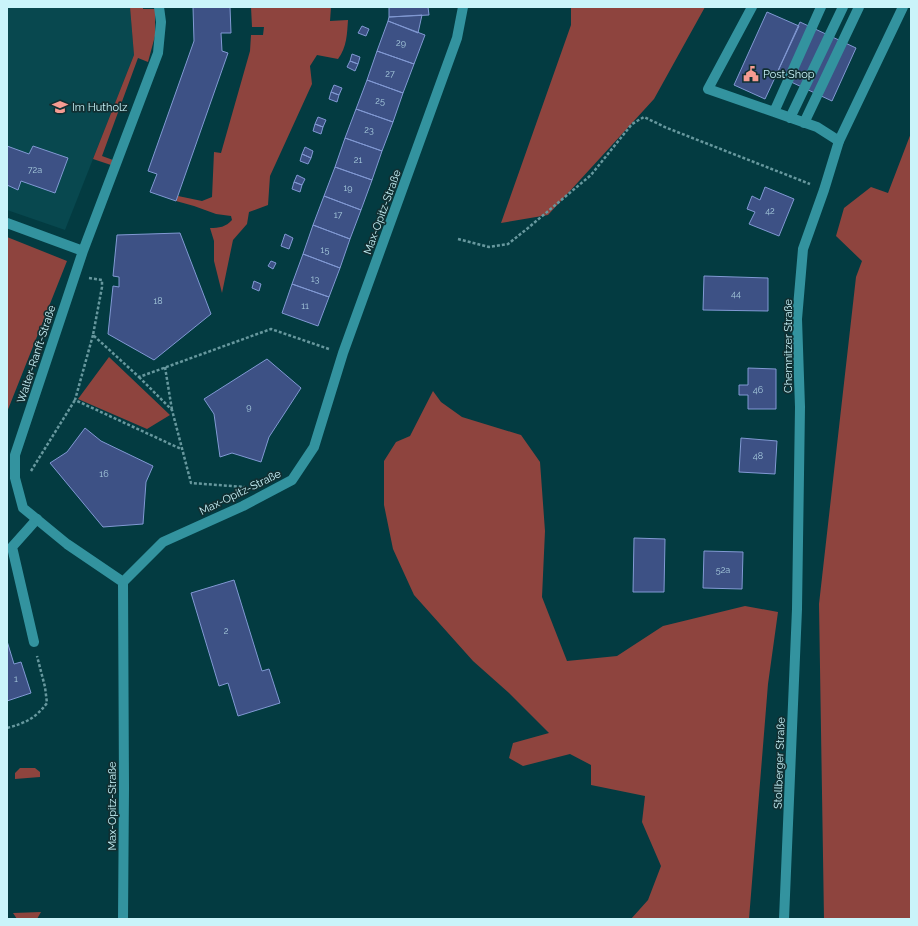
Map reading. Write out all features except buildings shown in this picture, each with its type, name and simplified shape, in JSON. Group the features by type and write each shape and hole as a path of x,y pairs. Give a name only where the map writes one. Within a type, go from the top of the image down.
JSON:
{"street":[{"name":"Walter-Ranft-Straße","path":"123,582 68,544 23,508 15,478 15,455 83,251 158,53 161,22 159,7"},
{"name":"Max-Opitz-Straße","path":"122,919 124,788 123,582 163,542 243,506 292,480 314,447 343,353 458,38 463,7"},
{"path":"752,7 708,89 817,127 839,141"},
{"path":"774,112 821,7"},
{"path":"790,118 843,7"},
{"path":"804,123 859,7"},
{"name":"Chemnitzer Straße","path":"797,609 800,407 797,319 803,248 824,190 839,141 903,7"},
{"path":"7,223 83,251"},
{"path":"34,642 12,547 37,520"},
{"name":"Stollberger Straße","path":"784,919 797,609"}],"path":[{"path":"458,239 489,247 508,244 591,174 632,124 644,117 667,128 824,190"},
{"path":"15,478 30,472 75,400 93,334 102,287"},
{"path":"139,377 271,329 343,353"},
{"path":"93,334 172,410"},
{"path":"165,367 172,410 191,483 244,487 243,506"},
{"path":"75,400 182,449"},
{"path":"7,728 25,723 40,713 47,703 45,686 34,642"}],"shaded area":[{"name":"Im Hutholz","path":"7,7 130,7 134,55 65,230 7,210"},
{"path":"130,7 155,9 155,36 148,62 138,58 102,156 113,160 111,165 93,159 134,55"},
{"path":"251,7 331,7 330,21 348,20 346,40 338,59 317,55 310,66 312,84 270,176 268,205 249,212 247,224 233,240 222,293 214,261 214,241 210,228 225,226 232,220 231,216 216,214 176,201 178,196 202,201 212,197 214,152 221,153 250,51 251,35 263,35 264,27 252,27"},
{"path":"571,7 705,7 654,99 548,215 501,223 571,25"},
{"path":"911,133 911,919 824,919 819,604 856,277 862,261 836,236 844,208 871,187 888,193"},
{"path":"7,237 67,261 7,412"},
{"path":"109,357 170,415 147,429 78,399"},
{"path":"433,391 441,402 462,417 521,435 540,462 545,531 542,597 567,661 617,656 663,626 745,606 778,612 768,684 749,919 631,919 648,900 661,866 642,822 645,796 591,785 591,765 570,754 523,766 509,758 513,743 549,733 509,693 473,661 414,595 393,549 384,505 384,461 396,442 410,436"},
{"path":"20,768 35,768 40,772 40,777 15,779 15,773"},
{"path":"41,912 37,919 17,919 13,913"}],"place":[{"name":"Post Shop","path":"751,74"},
{"name":"Im Hutholz","path":"60,107"}]}
